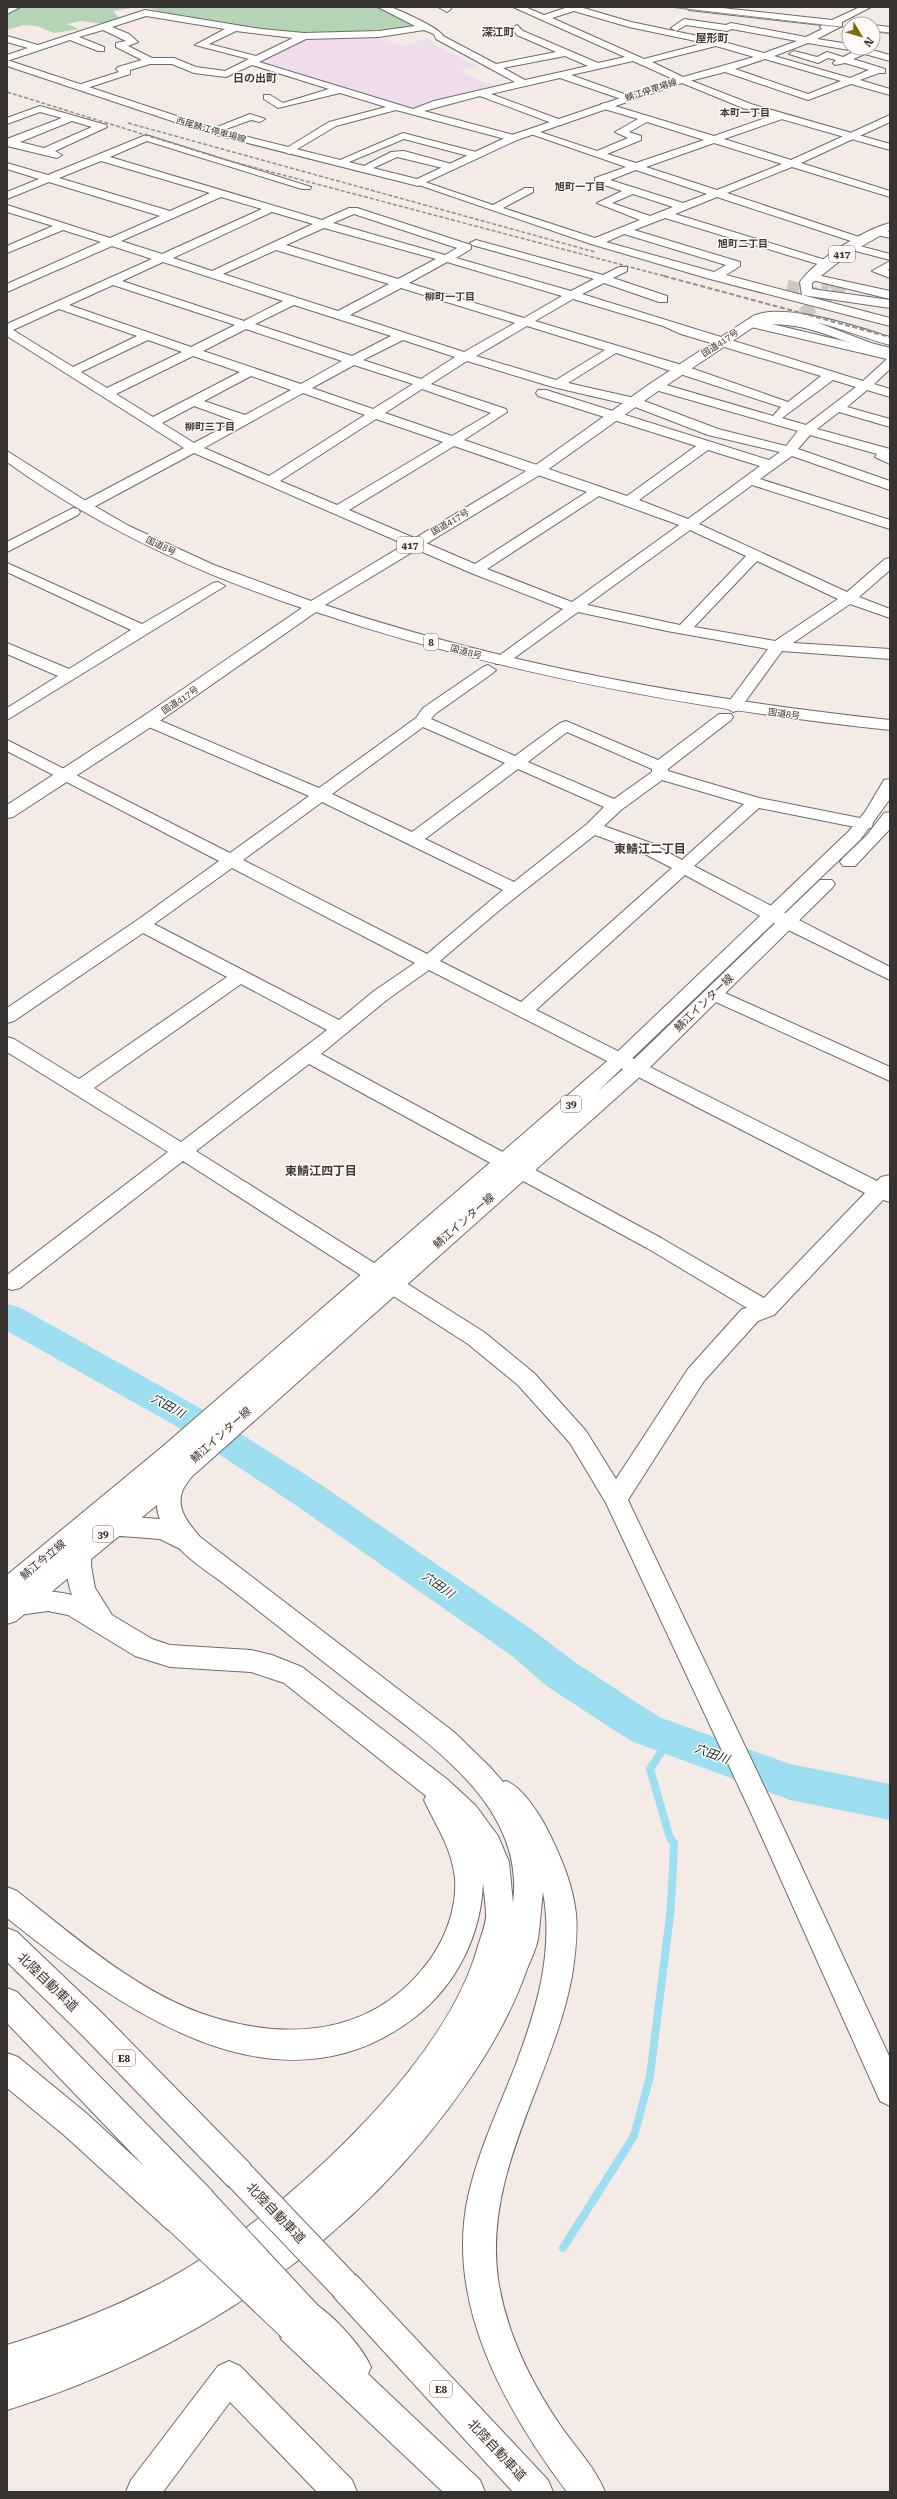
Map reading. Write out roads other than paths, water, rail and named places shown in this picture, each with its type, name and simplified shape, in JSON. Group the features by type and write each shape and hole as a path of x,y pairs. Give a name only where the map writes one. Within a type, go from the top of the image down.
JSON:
{"main road":[{"name":"西尾鯖江停車場線","path":"7,63 212,131 289,151 365,168 418,183"},
{"name":"鯖江停車場線","path":"418,183 513,138 682,80 730,100 890,147"},
{"name":"417","path":"804,295 806,282 828,264 856,244 890,226"},
{"path":"804,295 890,304"},
{"path":"884,320 875,313 877,308 890,304"},
{"name":"国道417号","path":"7,813 148,721 314,607 415,542 538,470 615,417 680,369 751,323 761,320 788,320 825,330 866,346 890,352"},
{"name":"国道8号","path":"7,455 79,509 220,573 314,607 404,635 501,661 609,686 729,712 890,738"},
{"name":"国道8号","path":"7,468 218,586 301,617 488,670 629,700 729,712 890,725"},
{"name":"鯖江インター線","path":"628,1065 780,919 882,824 890,784"},
{"name":"鯖江インター線","path":"11,1602 78,1554 113,1526 179,1460 628,1065 714,994 780,919"},
{"path":"179,1460 170,1487 168,1509 180,1532 191,1544 442,1737 502,1789 523,1812 544,1848 560,1897 562,1931 560,1965 553,2004 536,2053 495,2157 483,2200 479,2242 482,2286 492,2327 512,2378 539,2426 588,2492"},
{"name":"鯖江インター線","path":"80,1530 179,1460"},
{"path":"104,1622 84,1597 78,1554 80,1530 113,1526 163,1530 191,1544"},
{"name":"鯖江今立線","path":"11,1602 80,1530"},
{"path":"7,2362 41,2352 98,2330 166,2298 216,2268 266,2233 314,2195 359,2152 423,2077 456,2029 476,1994 490,1959 500,1924 501,1893 495,1862 483,1838 466,1815 410,1767 293,1675 272,1666 251,1661 170,1656 144,1648 104,1622 74,1606 35,1600 11,1602"},
{"path":"7,2392 42,2383 105,2358 165,2328 277,2258 325,2219 372,2174 410,2132 476,2043 499,2002 516,1964 525,1929 529,1895 526,1865 518,1837 506,1811 489,1787 442,1737"},
{"path":"7,1900 79,1957 122,1988 169,2014 212,2032 254,2043 294,2045 332,2040 368,2029 400,2011 425,1989 444,1965 457,1941 467,1913 469,1882 464,1852 454,1825 435,1796 410,1767"},
{"name":"北陸自動車道","path":"7,1942 93,2025 346,2286 536,2492"},
{"path":"7,2002 190,2210 468,2492"},
{"path":"7,2068 75,2124 190,2210"}],"street":[{"path":"7,11 16,7"},
{"path":"517,7 638,63 654,67 682,80 767,58 808,40 867,7"},
{"path":"688,7 841,24"},
{"path":"752,14 768,7"},
{"path":"386,9 404,8"},
{"path":"543,18 574,8 620,20 647,20 680,25"},
{"path":"386,9 427,27 438,33 439,37 525,84"},
{"path":"7,58 140,13 155,12 234,28 304,36 379,34 427,27"},
{"path":"633,20 670,33 717,43 731,53 767,58 890,92"},
{"path":"658,40 684,22 727,28 739,20 821,32 841,38"},
{"path":"70,37 97,50 133,42 126,36 102,26"},
{"path":"171,26 230,41"},
{"path":"731,26 758,38 808,40 841,46"},
{"path":"234,28 200,45 252,57 253,61 396,107 513,138"},
{"path":"517,28 520,32 596,66"},
{"path":"413,112 438,103 564,76 596,66 638,63 717,43 738,35"},
{"path":"81,87 127,72 121,69 150,62 174,61 194,70 226,74 304,36"},
{"path":"731,53 758,38"},
{"path":"7,39 38,48"},
{"path":"119,45 150,62"},
{"path":"261,46 277,49"},
{"path":"7,50 21,54"},
{"path":"783,51 818,60"},
{"path":"495,67 565,53"},
{"path":"881,53 890,58"},
{"path":"800,67 827,55 890,73"},
{"path":"818,72 852,56"},
{"path":"705,62 808,96 878,70"},
{"path":"754,78 769,72"},
{"path":"564,76 627,98"},
{"path":"584,83 607,78"},
{"path":"267,97 282,106 342,89"},
{"path":"483,94 557,122"},
{"path":"605,106 890,194"},
{"path":"289,151 333,124 384,112 396,107"},
{"path":"7,121 40,109 102,127 44,152"},
{"path":"684,207 640,191 631,191 599,180 635,166 781,116"},
{"path":"212,131 250,117 260,119"},
{"path":"8,143 72,118"},
{"path":"595,242 621,230 718,194 792,164 890,118"},
{"path":"646,119 620,132 651,142"},
{"path":"530,132 718,194 890,257"},
{"path":"338,162 403,136 476,155"},
{"path":"7,196 146,138 306,187 292,193"},
{"path":"597,154 636,138"},
{"path":"8,143 86,163"},
{"path":"665,147 679,151"},
{"path":"772,147 782,151"},
{"path":"804,148 817,152"},
{"path":"365,168 395,154 404,154 451,167"},
{"path":"186,162 201,156"},
{"path":"100,157 220,193 271,204 323,224 657,320 684,331 890,394"},
{"path":"7,166 170,215"},
{"path":"157,174 172,168"},
{"path":"418,183 595,242 714,277 804,295 884,320"},
{"path":"495,208 529,190"},
{"path":"631,191 599,202 649,220"},
{"path":"7,288 220,193"},
{"path":"7,329 266,212 271,204"},
{"path":"212,275 365,204"},
{"path":"7,208 466,357 556,384 634,402 713,432 790,451 890,486"},
{"path":"353,210 422,233 517,254 604,279 663,299"},
{"path":"662,214 828,264"},
{"path":"362,235 390,222"},
{"path":"7,250 63,226"},
{"path":"621,230 740,262 714,277"},
{"path":"878,232 890,235"},
{"path":"384,252 422,233"},
{"path":"339,316 486,237"},
{"path":"276,246 680,369 789,406"},
{"path":"486,270 517,254"},
{"path":"890,264 878,271 890,275"},
{"path":"270,481 466,357 570,296 623,270"},
{"path":"812,277 890,295"},
{"path":"112,281 501,412 339,510"},
{"path":"106,394 188,351 292,301"},
{"path":"58,305 188,351 455,440 629,501 690,525 849,598 890,614"},
{"path":"751,323 765,315 796,316 890,341"},
{"path":"751,323 890,356"},
{"path":"7,329 106,394 194,448 415,542 476,570 577,608 778,646 890,654"},
{"path":"72,372 146,336"},
{"path":"7,548 246,420 386,342 403,336"},
{"path":"475,336 493,342"},
{"path":"556,384 615,349"},
{"path":"501,661 577,608 790,451 794,442 838,408 890,362"},
{"path":"452,366 770,465"},
{"path":"152,423 251,371"},
{"path":"773,420 789,406 831,376"},
{"path":"656,386 888,453 882,457 890,460"},
{"path":"193,401 246,420"},
{"path":"838,408 890,423"},
{"path":"629,501 706,445"},
{"path":"750,480 890,525"},
{"path":"476,570 599,490"},
{"path":"684,629 755,555"},
{"path":"12,1282 308,1055 339,1028 428,962 515,889 593,828 615,806 729,712 778,646 849,598 890,562"},
{"path":"7,567 142,630"},
{"path":"7,715 142,630 218,586"},
{"path":"7,648 69,675"},
{"path":"7,1017 142,924 319,794 422,721 429,711 488,670"},
{"path":"148,721 319,794 515,889"},
{"path":"422,721 516,764 615,806"},
{"path":"412,840 566,726 660,770 756,802 882,824"},
{"path":"7,745 628,1065 886,1189 766,1309 750,1315 696,1375 616,1499"},
{"path":"523,1011 756,802"},
{"path":"593,828 645,847 683,869 890,974"},
{"path":"142,924 339,1028"},
{"path":"80,1088 240,976"},
{"path":"714,994 890,1075"},
{"path":"7,1044 181,1151 476,1338 526,1379 578,1437 616,1499 763,1811 890,2091"},
{"path":"308,1055 654,1243 766,1309"},
{"path":"143,2492 229,2377 340,2492"}],"waterway":[{"name":"穴田川","path":"7,1316 188,1417 304,1492 525,1645 562,1675 645,1729 790,1782 890,1802"},
{"path":"563,2248 634,2136 650,2076 671,1907 674,1843 670,1838 650,1769 670,1739"}],"tunnel":[{"path":"823,282 840,287 826,297"},
{"path":"787,286 826,297"},
{"path":"769,323 785,327 826,297"}],"tram line":[{"path":"669,7 841,27"},
{"path":"881,32 890,33"}],"railway":[{"path":"7,92 226,160 668,277"},
{"path":"128,123 595,252"},
{"path":"664,276 890,337"}],"district":[{"name":"深江町","path":"498,32"},
{"name":"屋形町","path":"712,38"},
{"name":"日の出町","path":"255,78"},
{"name":"本町一丁目","path":"745,112"},
{"name":"旭町一丁目","path":"580,186"},
{"name":"旭町二丁目","path":"743,243"},
{"name":"柳町一丁目","path":"450,296"},
{"name":"柳町三丁目","path":"210,426"},
{"name":"東鯖江二丁目","path":"650,849"},
{"name":"東鯖江四丁目","path":"321,1171"}]}
